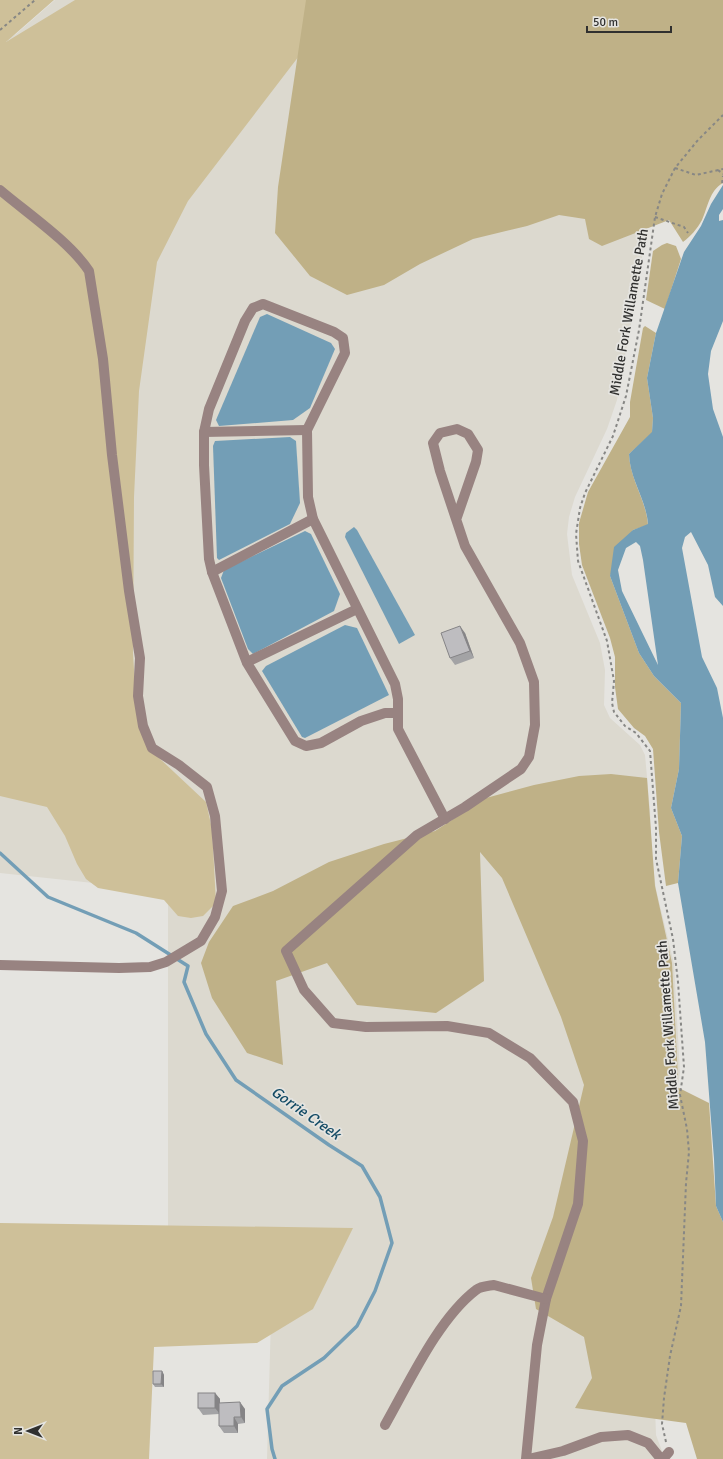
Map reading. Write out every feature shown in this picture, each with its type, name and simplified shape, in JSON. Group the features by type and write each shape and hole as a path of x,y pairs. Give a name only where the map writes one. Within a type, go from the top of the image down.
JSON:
{"lane":[{"path":"0,190 55,236 84,264 89,271 103,359 112,455 128,584 140,658 138,696 143,726 152,748 179,765 207,787 215,816 222,891 215,917 201,941 166,962 150,967 127,968 0,965"},
{"path":"398,713 384,713 361,721 321,743 306,746 295,741 247,662 212,572 208,559 204,432 209,409 245,321 253,308 263,304 334,332 343,338 345,353 306,430 308,497 314,519 395,684 398,699 398,713 398,729 445,819"},
{"path":"456,517 476,462 478,450 468,434 456,429 440,433 433,443 440,471 465,546 520,643 534,682 536,725 528,757 521,769 445,819 417,834 286,951 304,990 332,1023 366,1027 447,1026 489,1033 530,1058 573,1102 583,1141 578,1204 546,1299 537,1345 527,1459 563,1451 602,1437 628,1435 648,1443 664,1457"},
{"path":"204,432 306,430"},
{"path":"212,572 314,519"},
{"path":"247,662 357,609"},
{"path":"385,1425 429,1348 453,1312 477,1289 486,1286 494,1286 546,1299"}],"path":[{"path":"0,30 35,0"},
{"name":"Middle Fork Willamette Path","path":"664,1457 662,1418 670,1356 681,1306 686,1183 689,1152 687,1130 680,1095 684,1067 678,982 673,939 656,859 656,828 650,751 636,733 625,726 614,712 612,703 614,681 607,641 578,561 576,534 580,508 585,493 613,436 626,396 639,330 655,216 662,194 675,168 698,140 723,115"},
{"path":"675,168 696,175 717,169 723,169"},
{"path":"717,169 723,175 722,183"},
{"path":"655,216 684,226 688,233"}],"shaded area":[{"path":"0,0 54,0 6,42 75,0 313,0 299,56 188,201 157,262 139,391 134,497 133,654 137,716 158,757 206,802 212,829 216,903 203,916 191,918 178,916 164,900 98,888 86,879 77,864 65,836 47,807 0,796"},
{"path":"55,0 698,0 647,224 637,291 617,400 607,429 575,497 569,517 567,534 572,575 600,643 605,670 604,705 610,718 640,745 645,755 650,810 652,859 656,889 674,964 680,1073 655,1407 656,1435 665,1459 267,1459 271,1318 168,1322 168,891 0,873 0,44 16,34"},
{"path":"306,0 723,0 723,183 718,186 712,195 698,226 683,242 669,220 602,246 589,239 585,219 559,215 527,226 473,239 420,264 384,285 347,295 310,276 275,233 278,187"},
{"path":"667,243 676,246 681,259 665,309 646,300 653,251"},
{"path":"645,326 656,333 647,378 653,418 652,433 629,454 632,472 647,516 648,525 633,530 610,576 639,653 654,676 681,703 679,769 671,808 682,836 678,883 666,886 659,832 653,749 645,736 634,728 618,709 615,687 615,657 610,638 582,565 579,544 579,523 588,492 630,417 630,402 643,328"},
{"path":"611,774 647,778 655,886 672,963 678,1077 675,1086 709,1103 716,1206 723,1222 723,1459 697,1459 686,1423 575,1408 592,1378 584,1337 536,1309 531,1278 553,1217 584,1085 561,1017 502,878 480,852 484,981 436,1013 357,1005 327,963 276,981 283,1065 247,1053 212,998 201,963 209,942 233,906 273,891 329,862 384,844 435,831 486,798 534,785 579,776"},
{"path":"0,1223 353,1228 313,1309 257,1343 154,1347 149,1459 0,1459"}],"water":[{"path":"723,185 723,209 719,215 719,221 723,220 723,321 711,351 708,374 713,409 723,437 723,606 715,597 708,565 691,532 685,537 682,548 702,657 717,688 723,718 723,1222 716,1206 705,1042 678,883 682,836 671,808 679,769 681,703 654,676 639,653 610,576 614,547 633,530 648,524 647,515 632,472 629,454 652,432 653,418 647,378 656,333 684,252 701,226 711,204","holes":["636,542 640,546 643,560 658,665 622,591 618,570 626,548"]},
{"path":"267,314 331,343 335,349 310,408 293,420 219,426 216,420 260,317"},
{"path":"290,437 296,441 300,503 290,524 219,560 217,558 213,446 215,441"},
{"path":"354,527 415,635 399,644 345,537 346,533"},
{"path":"305,531 311,534 340,594 334,611 253,654 248,649 221,578 224,570"},
{"path":"345,625 357,628 389,695 305,738 302,737 262,671 266,666"}],"building":[{"path":"460,626 470,651 450,658 441,633"},
{"path":"153,1371 162,1371 161,1384 153,1384"},
{"path":"198,1393 215,1393 215,1408 198,1408"},
{"path":"240,1402 241,1417 234,1417 234,1426 219,1426 219,1403"}],"waterway":[{"name":"Gorrie Creek","path":"0,853 48,897 136,933 188,966 184,982 206,1034 236,1080 329,1145 362,1166 380,1197 392,1243 375,1291 357,1326 324,1358 282,1386 267,1409 272,1449 275,1459"}]}
